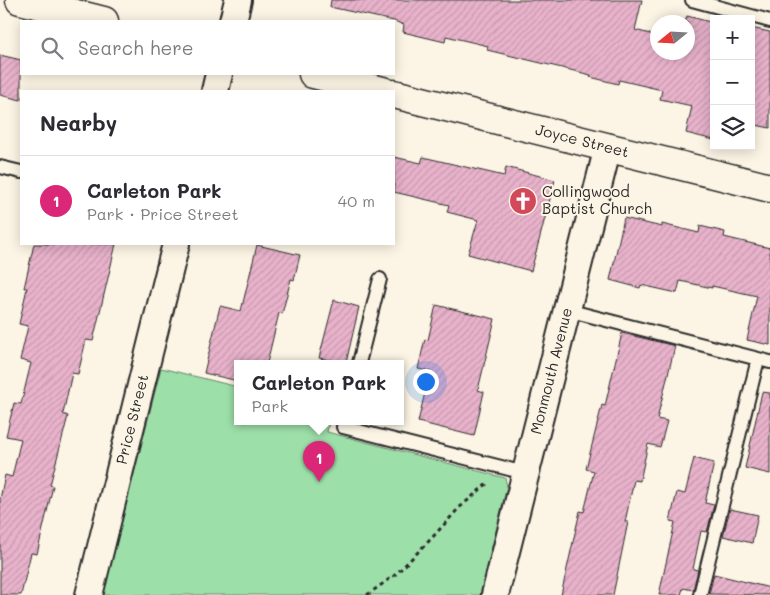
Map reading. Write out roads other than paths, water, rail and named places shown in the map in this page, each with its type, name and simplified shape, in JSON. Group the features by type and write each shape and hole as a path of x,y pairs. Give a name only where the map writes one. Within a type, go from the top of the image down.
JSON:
{"main road":[{"path":"20,0 100,20"},
{"path":"317,75 379,90"},
{"name":"Joyce Street","path":"395,94 770,188"}],"street":[{"path":"233,20 238,0"},
{"path":"215,90 220,75"},
{"name":"Monmouth Avenue","path":"495,595 608,147"},
{"name":"Price Street","path":"89,595 176,245"}],"lane":[{"path":"692,0 770,21"},
{"path":"0,167 20,172"},
{"path":"360,360 380,279"},
{"path":"567,310 764,361 700,595"},
{"path":"344,425 344,427 525,473"}],"place":[{"name":"Collingwood Baptist Church","path":"523,201"},
{"name":"Carleton Park","path":"319,482"}]}
